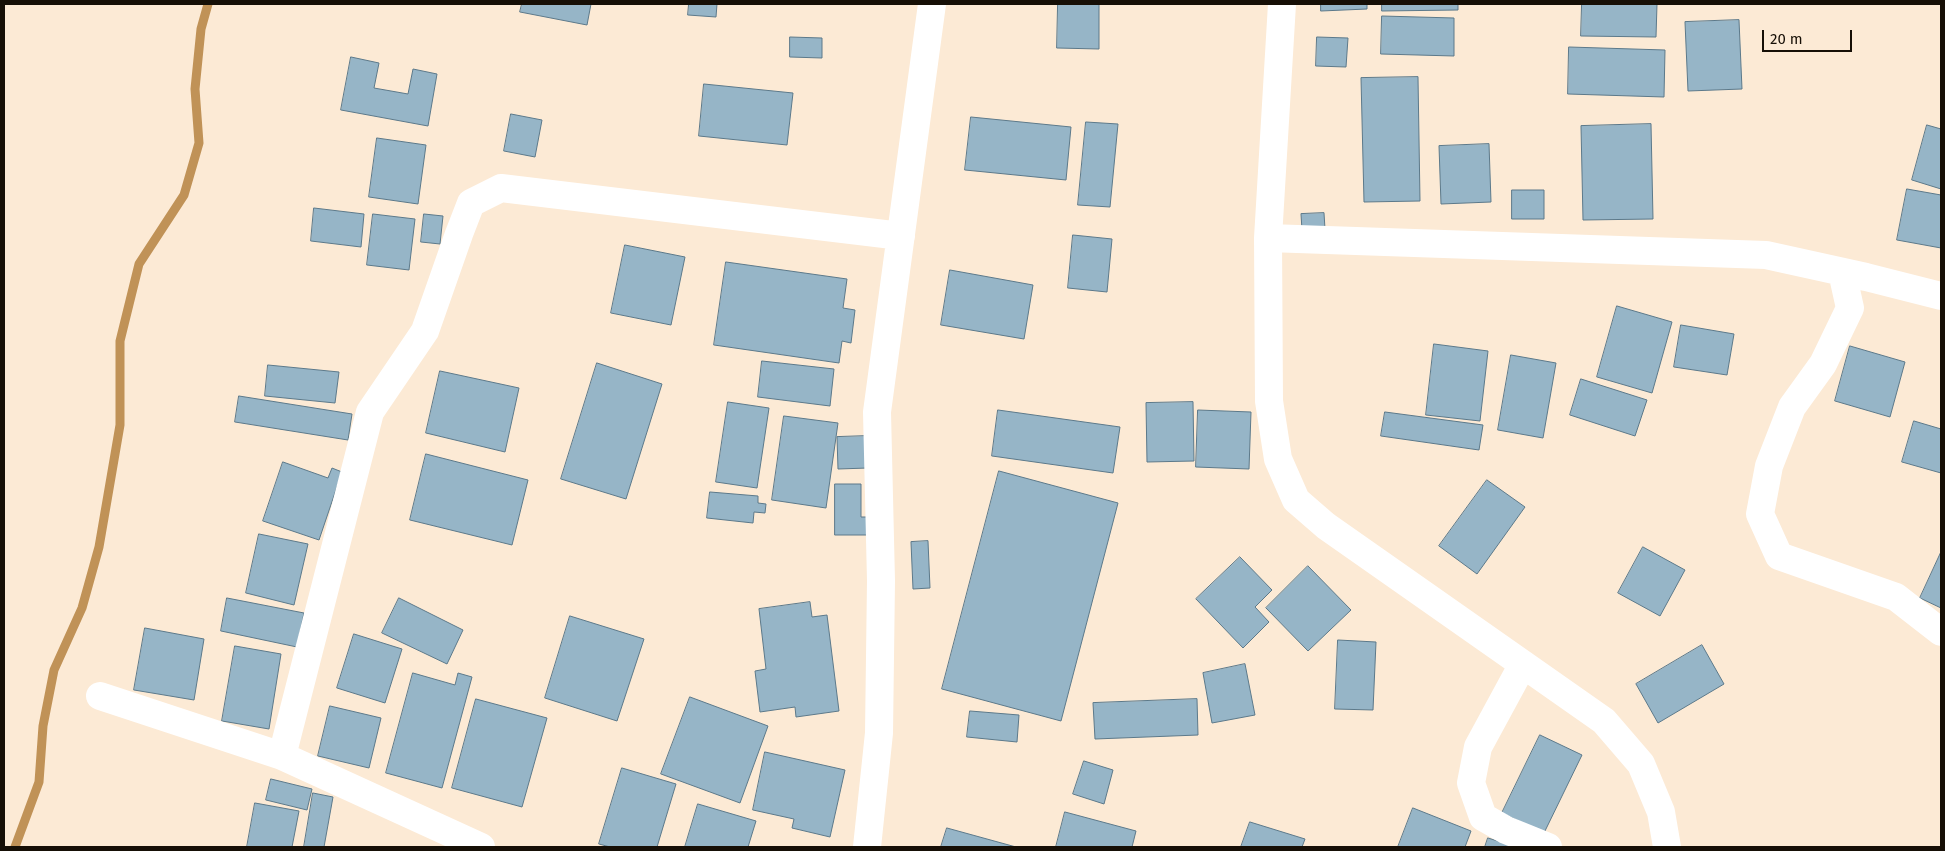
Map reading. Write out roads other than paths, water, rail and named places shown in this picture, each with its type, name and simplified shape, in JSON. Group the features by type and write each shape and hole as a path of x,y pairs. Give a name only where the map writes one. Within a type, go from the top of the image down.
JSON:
{"street":[{"path":"867,847 879,733 881,582 877,412 932,4"},
{"path":"1282,4 1268,238 1269,401 1278,459 1296,500 1326,526 1604,721 1641,764 1661,812 1667,847"},
{"path":"282,756 370,412 425,332 458,234 471,203 501,188 901,236"},
{"path":"1268,238 1766,255 1941,296"},
{"path":"1842,272 1850,308 1823,364 1792,407 1769,466 1760,514 1779,556 1896,597 1941,632"},
{"path":"1523,664 1478,747 1471,783 1483,817 1506,830 1548,847"},
{"path":"100,696 282,756 481,847"}],"waterway":[{"path":"15,847 39,782 43,726 54,670 82,608 99,547 120,425 120,341 139,264 184,195 199,143 195,89 201,29 208,4"}]}
